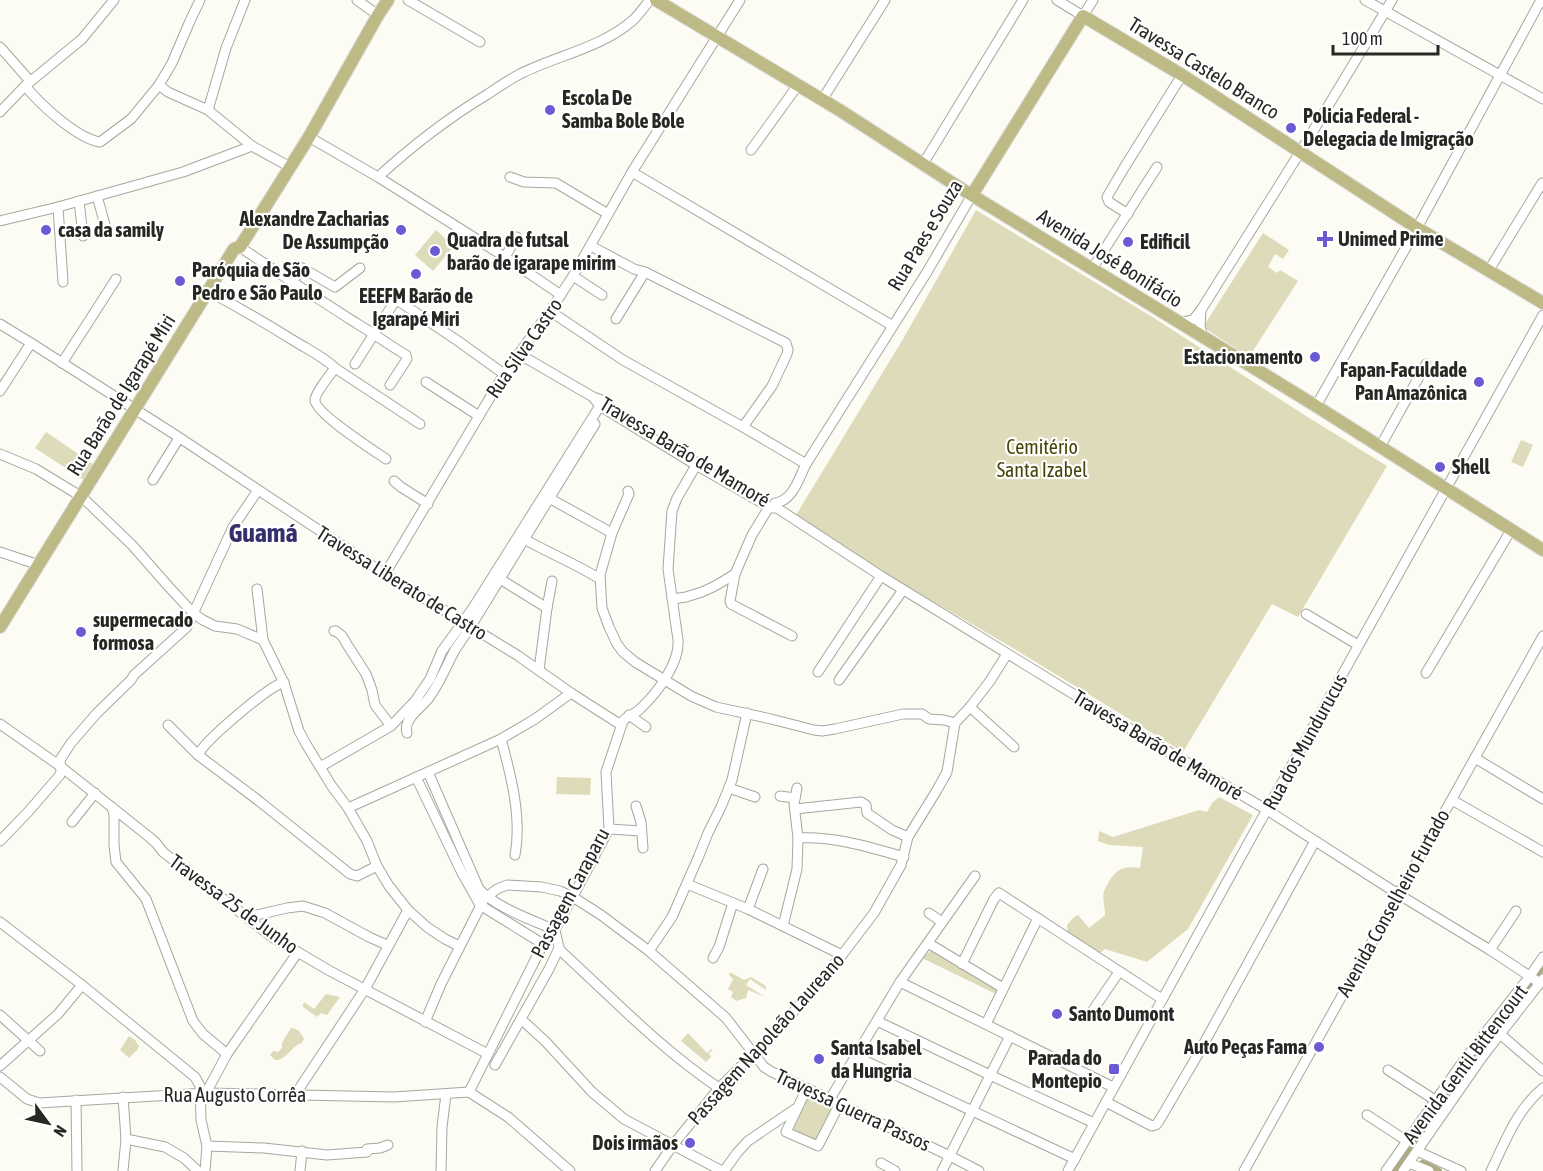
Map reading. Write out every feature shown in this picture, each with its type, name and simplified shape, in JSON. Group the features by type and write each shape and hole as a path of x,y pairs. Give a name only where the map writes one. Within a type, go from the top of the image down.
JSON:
{"main road":[{"name":"Rua Barão de Igarapé Miri","path":"0,627 234,249 240,247 309,137 388,0"},
{"name":"Avenida José Bonifácio","path":"656,0 798,85 972,195 1316,406 1543,550"},
{"name":"Travessa Castelo Branco","path":"1083,16 1182,75 1417,228 1543,303"},
{"name":"Rua Paes e Souza","path":"972,195 1083,16"}],"street":[{"path":"0,112 28,84 82,39 114,0"},
{"path":"0,47 54,115 84,136 100,142 131,119 159,85 172,63 200,0"},
{"path":"208,110 226,48 245,0"},
{"path":"357,0 378,15"},
{"path":"408,0 480,42"},
{"path":"378,177 406,151 471,104 519,75 619,31 632,21 650,0"},
{"name":"Rua Silva Castro","path":"385,574 504,374 573,276 632,172 740,0"},
{"path":"822,100 885,0"},
{"path":"923,164 1023,0"},
{"name":"Travessa Castelo Branco","path":"1057,0 1083,16"},
{"name":"Rua Paes e Souza","path":"1083,16 1093,0"},
{"path":"1365,0 1543,99"},
{"path":"1179,323 1193,320 1201,310 1392,0"},
{"path":"1316,406 1417,228 1541,0"},
{"path":"1128,214 1107,200 1108,194 1182,75"},
{"path":"159,85 168,92 208,110 252,146 290,167"},
{"path":"751,150 798,85"},
{"path":"309,137 378,177 561,295"},
{"path":"0,221 183,172 252,146"},
{"path":"1092,269 1156,167"},
{"path":"632,172 893,326"},
{"path":"510,177 524,182 556,183 608,214"},
{"path":"1489,270 1542,183"},
{"name":"Rua Paes e Souza","path":"794,518 790,504 793,491 806,464 927,272 972,195"},
{"path":"97,196 106,232"},
{"path":"79,201 83,236"},
{"path":"58,207 63,282"},
{"path":"505,257 517,237"},
{"path":"591,246 786,343 788,350 771,386 743,426"},
{"path":"240,247 407,357 390,385"},
{"path":"292,282 302,268 334,288 360,268"},
{"path":"616,319 645,272"},
{"path":"573,276 602,295"},
{"path":"62,363 116,279"},
{"path":"208,291 266,323 420,424"},
{"path":"355,364 397,301 504,374"},
{"path":"1201,310 1200,326 1203,337"},
{"path":"550,311 623,360 743,426 806,464"},
{"name":"Rua dos Mundurucus","path":"1068,1171 1543,315"},
{"name":"Travessa Liberato de Castro","path":"0,324 621,725"},
{"path":"0,391 31,343"},
{"name":"Travessa Barão de Mamoré","path":"519,354 698,463 794,518 903,590 1267,810 1537,979"},
{"path":"1380,447 1426,364"},
{"path":"335,368 316,396 316,403 324,415 386,459"},
{"path":"426,382 479,416"},
{"path":"321,767 391,726 414,701 430,679 442,651 467,624 500,579 602,403"},
{"path":"406,733 407,723 439,684 467,624 602,403"},
{"path":"153,480 179,438"},
{"path":"0,454 36,469 82,497 132,545 193,613 215,626 237,629 263,640"},
{"name":"Passagem Caraparu","path":"473,1095 488,1054 543,944 555,930 609,829 606,772 621,725 625,718 640,710 665,679 674,662 679,646 668,569 672,512 677,498 698,463"},
{"path":"394,481 428,504"},
{"path":"0,841 60,775 60,760 71,743 97,713 134,675 187,627 233,527 258,490"},
{"path":"628,491 629,494 612,533 600,575 602,608 617,644 628,657 702,702 728,711 747,713 822,731 903,714 922,714 930,719 955,723 990,681 1007,654"},
{"path":"792,636 731,604 730,601 735,574 752,535 774,506 788,498 793,491"},
{"path":"549,498 612,533"},
{"path":"1426,673 1511,530"},
{"path":"524,539 557,557 576,564 600,579"},
{"path":"0,552 39,565"},
{"path":"672,598 702,592 735,574"},
{"path":"818,672 881,576"},
{"path":"500,579 547,608"},
{"path":"539,670 552,581"},
{"path":"258,589 263,640 284,682 299,731 331,785 348,808 389,886 408,910 427,927 459,946"},
{"path":"839,680 903,590"},
{"path":"1306,614 1358,645"},
{"path":"334,631 342,636 366,674 375,705 391,726"},
{"name":"Avenida Conselheiro Furtado","path":"1244,1171 1543,636"},
{"path":"198,755 204,746 265,692 284,682"},
{"path":"348,808 501,739 535,719 571,693"},
{"path":"970,707 1014,747"},
{"path":"649,951 672,917 729,788 747,713"},
{"path":"629,715 646,727"},
{"name":"Passagem Napoleão Laureano","path":"655,1171 673,1144 719,1088 777,1031 842,955 874,913 896,875 904,857 908,837 933,798 946,771 955,723"},
{"name":"Travessa 25 de Junho","path":"0,724 95,793 148,836 163,852 272,937 364,989 488,1054"},
{"path":"168,725 198,755 350,874 357,876 377,866"},
{"path":"501,739 509,770 517,822 515,855"},
{"path":"1475,758 1543,799"},
{"path":"422,774 483,900 543,944"},
{"path":"729,788 756,797"},
{"path":"72,822 95,793"},
{"path":"780,796 796,793 797,869 783,926"},
{"path":"1452,800 1543,852"},
{"path":"795,809 861,802 866,805 868,814 892,830 908,837"},
{"path":"636,806 643,848"},
{"path":"112,807 116,862 146,899 193,1021 203,1034 227,1054"},
{"path":"609,829 641,831"},
{"path":"797,834 840,841 904,857"},
{"path":"1106,1102 1152,1126 1156,1125 1197,1056 1315,841"},
{"path":"748,909 763,869"},
{"path":"830,1099 900,982 975,876"},
{"path":"687,884 748,909 842,955"},
{"name":"Travessa Guerra Passos","path":"483,900 502,887 512,885 552,889 573,897 649,951 726,1018 764,1067 979,1171"},
{"path":"962,964 999,893 1162,999"},
{"path":"483,900 555,930 559,948 668,1050 719,1088"},
{"path":"425,1022 459,946 483,900"},
{"path":"713,958 733,903"},
{"path":"248,917 303,906 325,913 369,938 387,945"},
{"path":"295,1095 364,989 408,910"},
{"path":"1490,950 1516,911"},
{"path":"929,913 942,921"},
{"path":"986,1024 1038,918"},
{"path":"0,922 195,1077 203,1093"},
{"path":"928,943 1003,988"},
{"name":"Passagem Caraparu","path":"495,1065 559,948"},
{"path":"205,1171 207,1146 201,1120 203,1093 227,1054 298,952"},
{"name":"Avenida Gentil Bittencourt","path":"1406,1167 1537,979 1543,957"},
{"path":"1091,1013 1119,972"},
{"name":"Avenida Gentil Bittencourt","path":"1386,1171 1464,1060 1537,979"},
{"path":"900,982 1113,1087"},
{"path":"0,1066 58,1014 82,985"},
{"path":"0,1015 39,1051"},
{"path":"521,1018 608,1107 640,1128 723,1171 748,1141 797,1107"},
{"path":"877,1021 1094,1123"},
{"path":"1500,1034 1543,1071"},
{"path":"942,1171 1010,1036"},
{"path":"855,1056 1075,1159"},
{"path":"1388,1070 1435,1100"},
{"name":"Rua Augusto Corrêa","path":"0,1077 27,1099 39,1102 203,1093 473,1095"},
{"path":"807,1088 786,1132 818,1146 840,1103"},
{"path":"1491,1171 1522,1111 1543,1088"},
{"path":"441,1171 441,1143 446,1094"},
{"path":"473,1095 508,1118 570,1171"},
{"path":"123,1097 126,1139 123,1171"},
{"path":"76,1100 76,1171"},
{"path":"1367,1114 1407,1141"},
{"path":"126,1139 165,1148 184,1158 198,1171"},
{"path":"207,1146 341,1155 367,1152 367,1149 388,1145"},
{"path":"300,1171 302,1151"},
{"path":"1417,1151 1461,1171"},
{"path":"880,1163 895,1171"},
{"path":"1406,1167 1429,1171"}],"green space":[{"name":"Cemitério Santa Izabel","path":"976,210 1154,318 1387,466 1298,617 1272,604 1183,752 1008,645 884,573 796,515 903,339"},
{"name":"Quadra de futsal barão de igarape mirim","path":"436,230 454,246 433,271 415,255"},
{"path":"1263,233 1289,250 1283,259 1275,254 1268,267 1277,273 1280,270 1298,281 1249,357 1203,327"},
{"path":"46,432 93,464 84,480 35,448"},
{"path":"1521,440 1533,445 1523,467 1511,462"},
{"path":"557,777 591,778 590,795 556,794"},
{"path":"1219,797 1253,815 1188,929 1147,962 1105,949 1100,953 1083,947 1068,935 1067,925 1074,917 1078,915 1089,928 1105,915 1104,891 1118,871 1130,867 1140,868 1143,847 1109,845 1098,841 1099,831 1113,837 1199,810 1207,812"},
{"path":"932,950 999,988 996,994 922,958"},
{"path":"730,972 744,980 751,977 766,986 766,990 750,979 746,985 765,997 748,990 746,998 736,1001 731,997 733,992 728,989 733,979 729,975"},
{"path":"326,994 340,997 327,1015 321,1013 317,1017 303,1007 305,1002 314,1009"},
{"path":"291,1028 300,1033 304,1039 302,1043 279,1060 275,1060 270,1055 273,1051 278,1052 282,1048 282,1043"},
{"path":"688,1033 707,1053 713,1050 709,1053 711,1057 706,1062 681,1041"},
{"path":"129,1036 139,1046 129,1058 120,1050"},
{"path":"809,1091 838,1105 818,1146 788,1132"}],"shaded area":[{"path":"1543,964 1543,972 1537,981 1477,1055 1398,1171 1391,1171 1462,1068"}],"waterway":[{"path":"1423,1164 1438,1171"}],"place":[{"name":"Escola De Samba Bole Bole","path":"550,110"},
{"name":"Policia Federal - Delegacia de Imigração","path":"1291,128"},
{"name":"casa da samily","path":"46,230"},
{"name":"Alexandre Zacharias De Assumpção","path":"401,230"},
{"name":"Unimed Prime","path":"1325,239"},
{"name":"Edificil","path":"1128,242"},
{"name":"Quadra de futsal barão de igarape mirim","path":"435,251"},
{"name":"EEEFM Barão de Igarapé Miri","path":"416,274"},
{"name":"Paróquia de São Pedro e São Paulo","path":"180,281"},
{"name":"Estacionamento","path":"1315,357"},
{"name":"Fapan-Faculdade Pan Amazônica","path":"1479,382"},
{"name":"Shell","path":"1440,467"},
{"name":"supermecado formosa","path":"81,632"},
{"name":"Santo Dumont","path":"1057,1014"},
{"name":"Auto Peças Fama","path":"1319,1047"},
{"name":"Santa Isabel da Hungria","path":"819,1059"},
{"name":"Parada do Montepio","path":"1114,1069"},
{"name":"Dois irmãos","path":"690,1143"}],"district":[{"name":"Guamá","path":"263,533"}]}
